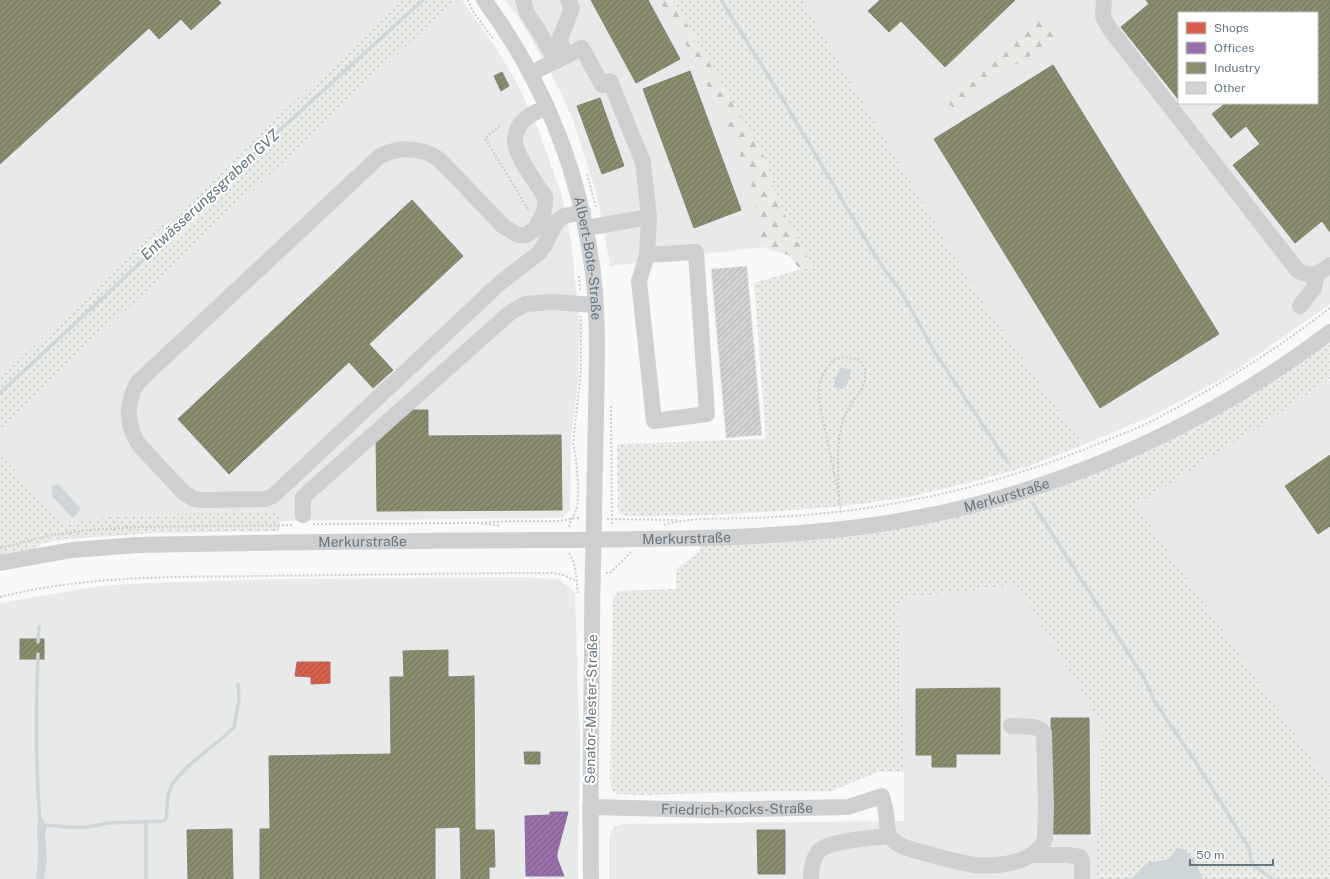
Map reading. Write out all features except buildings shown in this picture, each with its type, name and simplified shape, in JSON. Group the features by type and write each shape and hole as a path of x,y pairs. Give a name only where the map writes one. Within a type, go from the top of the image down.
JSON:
{"street":[{"name":"Albert-Bote-Straße","path":"484,0 510,38 531,74 547,107 570,168 584,220 591,254 587,299 597,372 594,539"},
{"path":"523,0 527,13 543,38 562,58"},
{"path":"562,58 559,41 572,8 568,0"},
{"path":"1104,0 1102,16 1109,28 1298,271 1308,275 1324,269"},
{"path":"531,74 582,48 602,85 610,81 643,162 649,217 647,255 638,281 654,421 707,414 696,252 647,255"},
{"path":"547,107 532,114 523,121 517,130 515,142 517,151 545,197 543,214 535,229 530,233 526,235 518,235 502,226 439,158 432,154 409,149 388,152 379,157 138,382 133,391 128,411 129,420 135,438 182,492 194,499 204,500 265,499 273,496 500,283 539,253 557,222 564,216 584,220 649,217"},
{"path":"1300,306 1314,288 1324,269"},
{"path":"303,521 303,497 441,373 510,304 525,296 587,299"},
{"name":"Merkurstraße","path":"0,563 72,550 137,545 755,536 843,529 904,520 954,510 1004,497 1075,473 1148,443 1208,412 1262,380 1330,332"},
{"name":"Senator-Mester-Straße","path":"591,879 590,807 594,539"},
{"path":"1011,726 1037,728 1044,733 1046,806 1045,839 1043,844 1033,855"},
{"name":"Friedrich-Kocks-Straße","path":"590,807 710,810 848,807 882,796 887,814 887,830 889,836"},
{"path":"811,879 811,870 814,861 818,853 823,848 836,844 889,836 899,845 949,860 976,865 1017,862 1033,855 1068,855 1080,857 1082,861 1082,877"}],"path":[{"path":"468,0 472,10 496,44"},
{"path":"500,126 485,138 532,216"},
{"path":"568,539 571,518 577,506 576,454 573,443 581,371 582,334 587,299 578,273"},
{"path":"685,520 753,518 841,511 918,499 977,485 1034,469 1147,424 1211,389 1260,359 1330,308"},
{"path":"839,496 838,460 844,418 851,404 864,385 866,371 860,360 843,357 833,360 825,371 819,384 819,401 839,496 843,529"},
{"path":"0,548 51,535 141,527 303,521 481,523"},
{"path":"576,573 610,573 635,549"},
{"path":"0,597 52,586 88,582 174,577 552,573 561,574 577,581"}],"shaded area":[{"path":"0,0 402,0 0,378"},
{"path":"455,0 462,0 496,48 517,83 537,126 561,193 571,241 580,325 579,374 571,437 570,510 562,518 280,521 279,513 121,515 65,524 0,455 0,429"},
{"path":"505,0 659,0 688,48 727,124 751,183 762,247 610,266 595,189 573,120 559,89 538,50 518,17"},
{"path":"802,0 1330,0 1330,304 1229,375 1154,415 1083,445 976,292"},
{"path":"841,367 850,370 849,380 843,389 836,388 834,381"},
{"path":"1330,380 1330,785 1136,505"},
{"path":"58,484 81,509 73,518 52,496 52,486"},
{"path":"524,577 558,579 575,592 580,747 578,879 0,879 0,603 99,586 147,583 281,579"},
{"path":"1017,585 1102,725 1097,879 609,879 609,840 611,832 614,826 623,824 904,821 904,772 898,606 904,598"},
{"path":"40,815 47,826 45,835 47,859 44,879 36,879 38,854 37,828"},
{"path":"1177,848 1186,850 1194,860 1203,879 1131,879 1147,863 1169,859"}],"green space":[{"path":"402,0 455,0 0,429 0,378"},
{"path":"659,0 673,0 766,160 776,198 812,266 800,269 788,255 762,247 751,183 727,124 688,48"},
{"path":"673,0 802,0 976,292 1083,445 1022,468 909,497 844,506 714,515 625,516 620,514 618,510 617,444 766,439 754,283 812,266 776,198 766,160"},
{"path":"1044,16 1060,34 1020,63 1011,64 954,108 945,101 946,97 996,59 1009,44"},
{"path":"1330,339 1330,379 1136,505 1330,785 1330,879 1097,879 1102,725 1017,585 904,598 898,605 904,772 878,772 831,791 643,795 617,794 611,789 613,600 618,591 676,589 676,569 699,552 701,545 780,542 1079,478"},
{"path":"0,455 65,524 121,515 279,513 279,531 155,533 66,539 43,543 34,550 0,557"}],"waterway":[{"name":"Entwässerungsgraben GVZ","path":"0,393 122,280 250,157 423,0"},
{"path":"721,0 782,98 879,262 902,293 934,351 1008,463"},
{"path":"1033,504 1143,676 1155,702 1195,761 1246,843 1250,851 1251,864 1273,879"},
{"path":"38,642 39,627"},
{"path":"38,654 36,737 40,820"},
{"path":"44,825 87,827 109,823 164,821 166,819 168,795 172,784 187,767 234,727 239,700 238,684"},
{"path":"146,821 146,879"}]}
